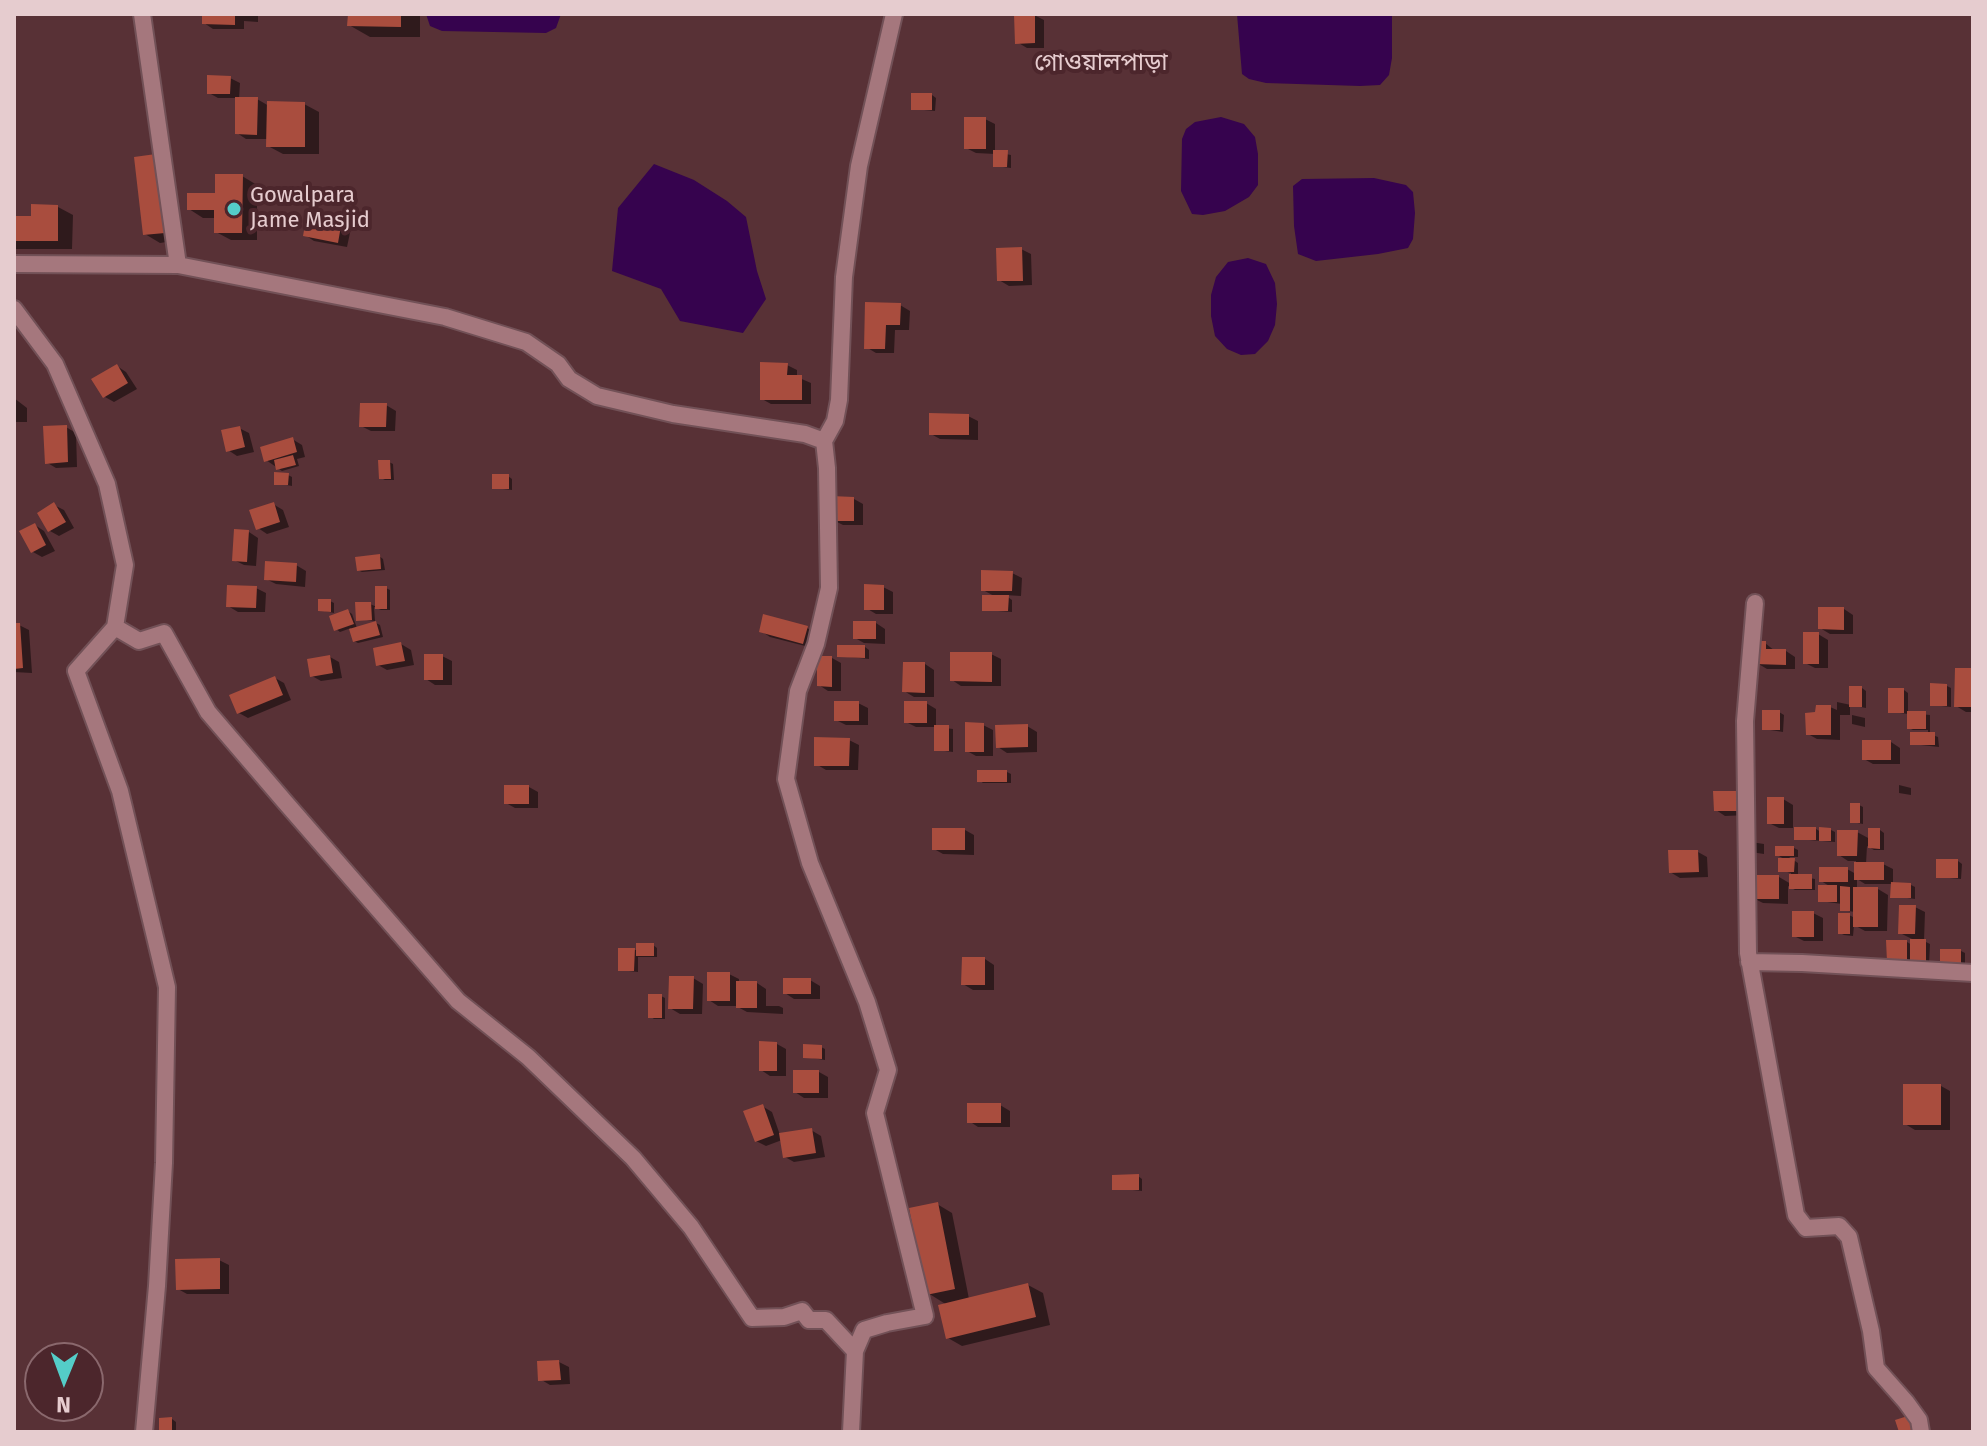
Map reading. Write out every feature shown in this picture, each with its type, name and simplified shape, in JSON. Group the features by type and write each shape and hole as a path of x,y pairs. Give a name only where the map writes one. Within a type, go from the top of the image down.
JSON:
{"street":[{"path":"142,14 178,265"},
{"path":"851,1432 855,1351 864,1330 925,1316 875,1113 888,1070 867,1002 810,863 786,779 798,691 816,644 829,588 824,441 835,421 839,400 844,277 859,166 894,14"},
{"path":"14,264 178,265 445,317 526,342 558,364 569,379 597,396 673,414 805,434 824,441"},
{"path":"14,309 55,364 107,484 125,565 115,627 76,671 120,791 167,987 162,1209 144,1432"},
{"path":"1755,603 1745,721 1749,962 1796,1215 1806,1228 1839,1226 1849,1237 1871,1331 1876,1368 1919,1420 1921,1432"},
{"path":"115,627 139,641 164,633 208,712 295,814 458,1001 528,1057 633,1158 691,1227 752,1318 784,1317 802,1311 809,1320 826,1320 855,1351"},
{"path":"1749,962 1973,973"}],"shaded area":[{"path":"426,14 561,14 556,28 546,33 442,31 430,26"},
{"path":"1237,14 1392,14 1389,75 1380,85 1360,86 1266,83 1249,79 1242,74"},
{"path":"1221,117 1244,124 1255,137 1258,185 1249,197 1225,211 1192,214 1181,191 1182,139 1186,129 1195,122"},
{"path":"654,164 694,180 746,217 766,299 743,333 680,321 661,289 612,271 618,208"},
{"path":"1374,178 1406,185 1413,192 1413,239 1408,248 1316,261 1298,254 1293,186 1302,179"},
{"path":"1248,258 1266,264 1275,283 1277,304 1275,325 1268,341 1255,354 1241,355 1227,349 1215,336 1211,295 1216,277 1228,262"}],"building":[{"path":"202,14 235,14 235,25 202,24"},
{"path":"348,14 401,14 401,27 347,26"},
{"path":"1014,14 1035,14 1035,43 1015,44"},
{"path":"207,75 231,76 230,94 207,94"},
{"path":"911,93 932,93 932,110 911,110"},
{"path":"235,97 258,97 257,135 235,134"},
{"path":"267,101 305,102 305,147 266,147"},
{"path":"964,117 986,117 986,149 964,149"},
{"path":"993,150 1008,150 1007,167 993,167"},
{"path":"156,154 165,233 143,235 134,157"},
{"path":"215,174 243,174 242,233 214,233 214,210 187,210 187,193 215,193"},
{"path":"31,204 58,205 58,241 14,241 14,216 31,216"},
{"path":"307,214 342,220 338,243 303,236"},
{"path":"1022,247 1023,281 997,281 996,248"},
{"path":"865,302 901,303 900,325 886,325 885,349 864,349"},
{"path":"760,362 788,363 787,375 802,375 802,400 760,400"},
{"path":"117,364 128,383 103,398 91,379"},
{"path":"360,403 387,403 386,427 359,427"},
{"path":"929,413 969,414 969,435 929,435"},
{"path":"67,425 68,462 45,464 43,426"},
{"path":"240,426 245,447 226,452 221,430"},
{"path":"293,437 297,452 264,462 260,447"},
{"path":"293,455 296,465 276,470 274,460"},
{"path":"378,460 390,460 391,479 379,479"},
{"path":"274,472 289,473 288,485 274,485"},
{"path":"492,474 509,474 509,489 492,489"},
{"path":"831,496 854,497 854,521 831,521"},
{"path":"54,502 66,522 48,532 37,513"},
{"path":"274,502 280,522 256,530 249,510"},
{"path":"35,523 46,545 31,553 19,531"},
{"path":"234,529 249,530 247,562 232,561"},
{"path":"380,554 381,569 357,571 355,557"},
{"path":"265,561 297,563 296,582 264,580"},
{"path":"981,570 1013,571 1012,591 981,591"},
{"path":"864,584 884,585 884,610 864,610"},
{"path":"227,585 257,586 256,608 226,607"},
{"path":"375,586 387,586 387,609 375,609"},
{"path":"982,595 1009,595 1008,611 982,611"},
{"path":"318,599 331,599 331,612 318,611"},
{"path":"355,602 371,602 372,620 356,621"},
{"path":"1818,607 1844,607 1844,630 1818,629"},
{"path":"348,609 354,624 334,631 329,616"},
{"path":"763,614 808,626 803,644 759,632"},
{"path":"376,621 380,635 353,642 349,629"},
{"path":"853,621 876,621 876,639 853,639"},
{"path":"14,623 20,623 23,668 14,669"},
{"path":"1803,632 1819,632 1819,664 1803,664"},
{"path":"1755,641 1766,641 1766,649 1786,649 1786,665 1755,664"},
{"path":"401,642 405,661 376,666 373,648"},
{"path":"837,645 865,645 865,658 837,657"},
{"path":"950,652 992,652 992,682 950,681"},
{"path":"424,654 443,654 443,680 424,680"},
{"path":"330,655 333,673 310,677 307,659"},
{"path":"817,656 832,656 832,687 817,686"},
{"path":"903,662 925,662 925,693 902,692"},
{"path":"1955,668 1973,668 1973,707 1954,707"},
{"path":"275,676 283,695 237,714 229,695"},
{"path":"1930,683 1947,684 1947,706 1930,706"},
{"path":"1849,686 1862,686 1862,707 1849,707"},
{"path":"1888,688 1904,688 1904,713 1888,713"},
{"path":"834,701 859,701 859,721 834,721"},
{"path":"904,701 927,701 927,723 904,723"},
{"path":"1816,705 1831,705 1831,735 1806,735 1805,713 1815,712"},
{"path":"1762,710 1780,710 1780,730 1762,730"},
{"path":"1907,711 1926,711 1926,729 1907,729"},
{"path":"965,722 984,723 984,752 965,752"},
{"path":"1028,724 1028,747 996,748 995,725"},
{"path":"934,725 949,725 949,751 934,751"},
{"path":"1910,732 1935,732 1935,745 1910,745"},
{"path":"814,737 850,738 849,766 814,766"},
{"path":"1862,740 1891,740 1891,760 1862,760"},
{"path":"977,770 1007,770 1007,782 977,782"},
{"path":"504,785 529,785 529,804 504,804"},
{"path":"1713,791 1738,791 1739,811 1714,811"},
{"path":"1767,797 1784,797 1784,824 1767,824"},
{"path":"1850,803 1860,803 1860,823 1850,823"},
{"path":"1794,827 1816,827 1816,840 1794,840"},
{"path":"1819,827 1831,828 1831,841 1819,841"},
{"path":"932,828 965,828 965,850 932,850"},
{"path":"1868,828 1880,828 1880,849 1868,848"},
{"path":"1837,830 1858,830 1857,856 1837,856"},
{"path":"1775,846 1794,846 1794,856 1775,856"},
{"path":"1668,850 1698,850 1699,872 1669,873"},
{"path":"1778,858 1795,858 1794,872 1778,872"},
{"path":"1936,859 1958,859 1958,878 1936,878"},
{"path":"1854,862 1884,862 1884,880 1854,880"},
{"path":"1819,867 1848,867 1848,882 1819,882"},
{"path":"1789,874 1812,874 1812,889 1789,889"},
{"path":"1751,875 1779,875 1779,899 1751,899"},
{"path":"1891,882 1911,883 1911,898 1890,898"},
{"path":"1818,885 1837,885 1837,902 1818,902"},
{"path":"1840,886 1850,887 1850,911 1840,911"},
{"path":"1853,887 1878,887 1878,927 1853,927"},
{"path":"1899,905 1916,905 1915,934 1898,934"},
{"path":"1792,911 1814,911 1814,937 1792,937"},
{"path":"1838,913 1850,913 1850,934 1838,934"},
{"path":"1910,939 1926,939 1926,964 1910,964"},
{"path":"1886,940 1907,940 1907,962 1887,962"},
{"path":"636,943 654,943 654,956 636,956"},
{"path":"618,948 635,948 634,971 618,971"},
{"path":"1940,949 1961,949 1961,968 1940,968"},
{"path":"962,957 985,957 985,985 961,985"},
{"path":"707,972 730,972 730,1001 707,1001"},
{"path":"669,976 694,976 693,1009 668,1009"},
{"path":"783,978 811,978 811,994 783,994"},
{"path":"736,981 757,981 757,1008 736,1008"},
{"path":"648,994 662,994 662,1018 648,1018"},
{"path":"759,1041 777,1042 777,1071 759,1071"},
{"path":"803,1044 822,1045 822,1059 803,1058"},
{"path":"793,1070 819,1070 819,1093 793,1093"},
{"path":"1903,1084 1941,1084 1941,1125 1903,1125"},
{"path":"967,1103 1001,1103 1001,1123 967,1123"},
{"path":"763,1104 774,1135 755,1142 743,1111"},
{"path":"812,1128 816,1153 783,1158 779,1133"},
{"path":"1139,1174 1139,1190 1112,1190 1112,1175"},
{"path":"938,1202 955,1289 926,1295 909,1208"},
{"path":"220,1258 220,1289 176,1290 175,1259"},
{"path":"1028,1283 1036,1317 946,1339 938,1305"},
{"path":"559,1360 561,1380 538,1381 537,1361"},
{"path":"1911,1415 1916,1432 1899,1432 1895,1420"},
{"path":"172,1417 172,1432 159,1432 159,1418"}],"place":[{"name":"Gowalpara Jame Masjid","path":"234,209"}],"district":[{"name":"গোওয়ালপাড়া","path":"1101,63"}]}
